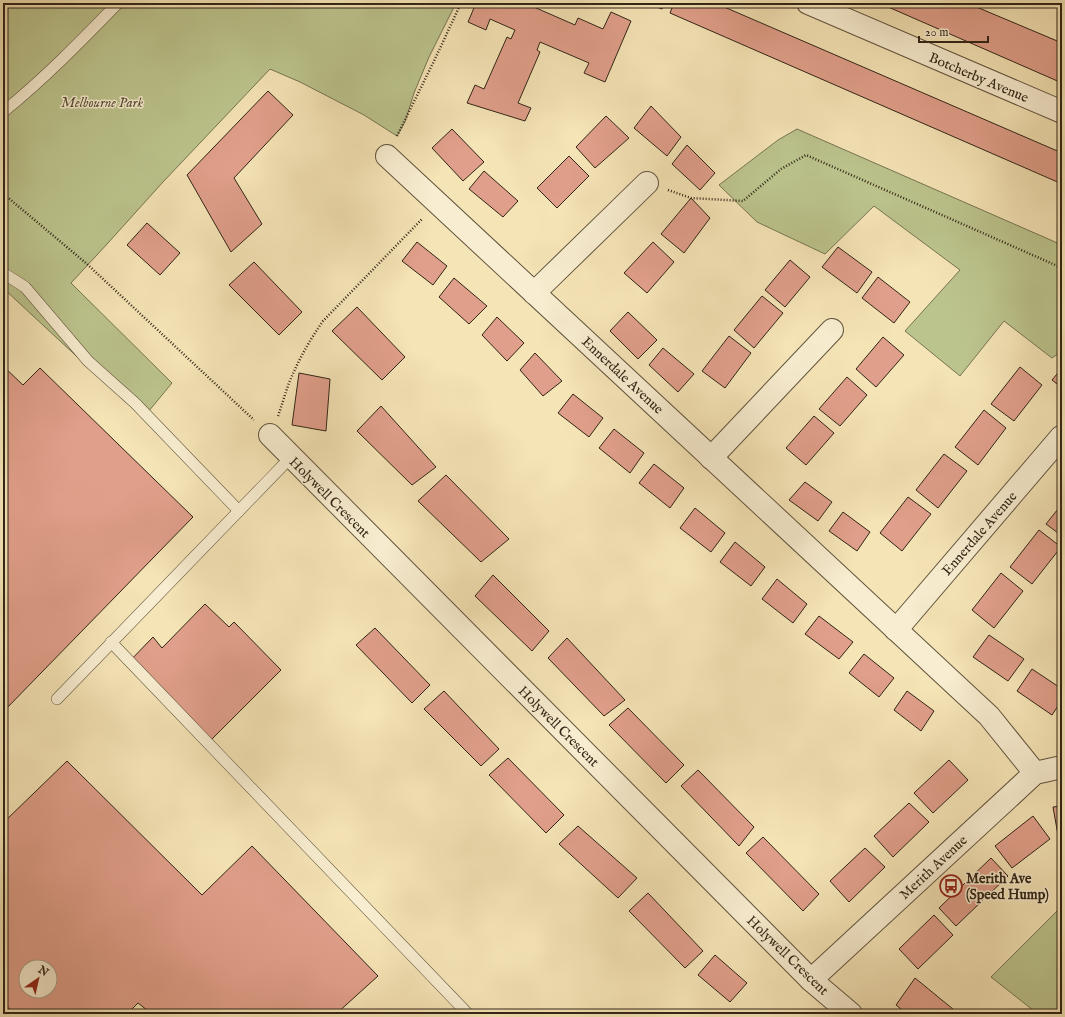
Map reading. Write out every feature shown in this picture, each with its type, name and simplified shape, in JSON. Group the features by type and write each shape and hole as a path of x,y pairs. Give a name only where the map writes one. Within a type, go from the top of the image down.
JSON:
{"street":[{"name":"Botcherby Avenue","path":"808,3 1062,112"},
{"name":"Ennerdale Avenue","path":"387,156 989,716 1035,773"},
{"path":"534,293 647,182"},
{"path":"711,458 832,330"},
{"name":"Holywell Crescent","path":"270,435 811,980 851,1014"},
{"name":"Ennerdale Avenue","path":"896,630 1061,437"},
{"path":"1035,773 1062,767"},
{"name":"Merith Avenue","path":"811,980 1035,773"}],"lane":[{"path":"3,112 26,94 118,3"},
{"path":"3,274 25,287 88,360 135,403 239,511"},
{"path":"56,699 291,457"},
{"path":"112,642 468,1014"}],"path":[{"path":"387,156 461,3"},
{"path":"647,182 691,198 743,201 781,169 806,155 1062,268"},
{"path":"3,192 5,196 87,264 270,435 299,360 323,321 438,203"}],"green space":[{"name":"Melbourne Park","path":"3,3 456,3 429,57 414,93 405,122 397,136 364,115 300,82 270,69 163,182 71,283 172,383 143,418 3,288"},
{"path":"797,129 1062,245 1062,351 1052,358 1004,321 960,376 905,331 960,270 874,206 825,254 757,222 719,185 778,140"},
{"path":"1062,906 1062,1014 1038,1014 991,977"}],"building":[{"path":"476,3 527,3 575,25 578,18 603,29 611,12 631,21 605,82 584,73 589,63 540,42 537,50 540,52 518,103 531,108 525,121 467,103 475,85 484,89 507,37 511,39 515,30 490,19 486,30 468,22"},
{"path":"647,3 664,3 662,9"},
{"path":"674,3 715,3 1062,153 1062,184 670,13"},
{"path":"879,3 967,3 1062,43 1062,83"},
{"path":"268,91 293,115 234,178 262,224 231,252 187,175"},
{"path":"651,106 681,137 667,156 634,128"},
{"path":"606,116 629,138 595,168 576,147"},
{"path":"452,129 484,162 463,181 432,148"},
{"path":"687,145 715,173 700,190 672,164"},
{"path":"569,156 589,176 557,208 537,188"},
{"path":"484,171 518,201 503,217 469,189"},
{"path":"691,198 710,218 684,253 661,234"},
{"path":"147,223 180,253 160,275 127,245"},
{"path":"417,242 447,266 433,285 402,261"},
{"path":"653,242 674,262 647,293 624,273"},
{"path":"838,247 872,272 857,293 822,267"},
{"path":"790,260 810,277 785,307 765,290"},
{"path":"254,262 302,312 279,335 229,285"},
{"path":"878,277 910,302 894,323 862,298"},
{"path":"454,278 487,306 469,324 439,297"},
{"path":"762,296 783,313 754,348 734,330"},
{"path":"357,307 405,357 382,380 332,331"},
{"path":"628,312 657,340 638,359 610,331"},
{"path":"497,317 524,343 507,361 482,335"},
{"path":"729,336 751,353 725,388 702,371"},
{"path":"883,337 904,355 876,387 856,369"},
{"path":"663,348 694,374 678,392 649,365"},
{"path":"535,353 562,381 543,396 520,370"},
{"path":"3,366 23,385 40,368 193,517 3,712"},
{"path":"1020,367 1042,385 1014,421 991,404"},
{"path":"1062,368 1062,388 1052,380"},
{"path":"299,373 330,379 326,431 292,425"},
{"path":"847,377 867,395 840,426 819,409"},
{"path":"573,394 603,418 589,437 558,413"},
{"path":"381,406 436,467 412,485 357,431"},
{"path":"984,410 1006,428 978,465 955,447"},
{"path":"814,416 834,433 806,465 786,448"},
{"path":"614,429 644,453 630,473 599,448"},
{"path":"944,454 967,471 938,508 916,490"},
{"path":"654,464 684,488 670,508 639,483"},
{"path":"446,475 509,539 481,562 418,501"},
{"path":"805,482 832,502 818,521 789,500"},
{"path":"908,497 931,514 902,551 880,533"},
{"path":"1062,504 1062,536 1046,524"},
{"path":"695,508 725,533 711,552 680,528"},
{"path":"843,512 870,532 857,551 829,531"},
{"path":"1039,530 1061,547 1032,584 1010,567"},
{"path":"735,542 765,567 751,586 720,562"},
{"path":"1001,573 1023,591 994,628 972,610"},
{"path":"493,575 549,631 532,651 475,596"},
{"path":"777,579 807,604 793,623 762,599"},
{"path":"205,604 229,627 234,622 281,670 206,745 126,665 153,637 162,648"},
{"path":"819,616 853,642 839,659 805,634"},
{"path":"375,628 430,685 412,703 356,645"},
{"path":"989,635 1024,659 1008,681 973,657"},
{"path":"567,638 625,700 604,716 548,658"},
{"path":"864,654 894,678 879,697 849,673"},
{"path":"1032,669 1062,689 1062,700 1052,715 1017,691"},
{"path":"444,691 499,749 481,766 424,709"},
{"path":"907,691 934,711 921,731 894,710"},
{"path":"628,708 684,765 666,783 609,725"},
{"path":"508,758 564,815 546,833 489,775"},
{"path":"949,760 968,780 933,813 914,793"},
{"path":"67,761 202,895 252,846 378,976 336,1014 152,1014 138,1003 127,1014 15,1014 3,1003 3,823"},
{"path":"698,770 754,827 739,846 681,786"},
{"path":"909,803 929,822 893,857 874,836"},
{"path":"1062,806 1062,834 1058,835 1053,807"},
{"path":"1033,816 1050,839 1012,868 995,846"},
{"path":"578,826 637,878 618,898 559,844"},
{"path":"763,837 819,894 803,911 746,853"},
{"path":"865,848 885,867 849,902 830,881"},
{"path":"991,858 1008,876 956,926 939,908"},
{"path":"648,893 703,951 685,968 629,911"},
{"path":"934,915 953,935 918,969 899,949"},
{"path":"715,955 747,983 730,1002 698,975"},
{"path":"915,978 959,1014 907,1014 896,1005"}],"place":[{"name":"Merith Ave (Speed Hump)","path":"951,886"}]}
